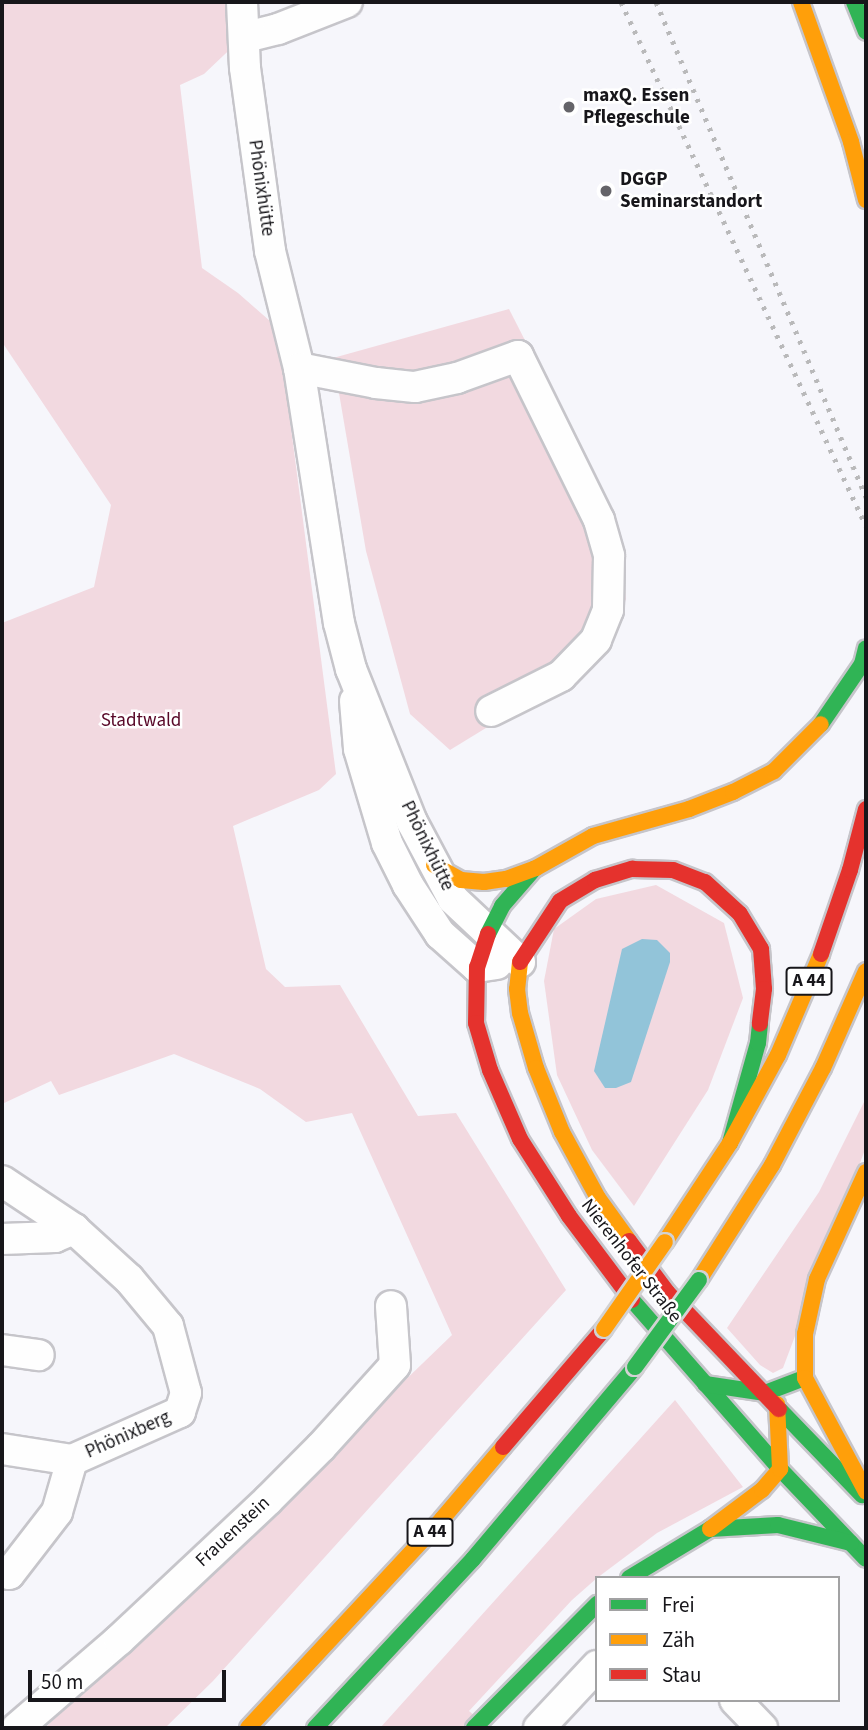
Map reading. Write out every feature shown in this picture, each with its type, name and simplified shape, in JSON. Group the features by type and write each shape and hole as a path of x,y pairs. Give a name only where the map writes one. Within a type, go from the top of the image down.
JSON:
{"main road":[{"path":"801,2 851,142 866,200"},
{"path":"854,2 866,32"},
{"path":"433,865 461,880 484,882 506,879 536,868 593,836 690,809 774,771 816,731 864,656"},
{"name":"A 44","path":"248,1728 442,1519 604,1329 665,1242 730,1143 778,1055 821,953 850,870 866,809"},
{"name":"Nierenhofer Straße","path":"536,868 502,906 488,934 477,967 476,1023 490,1070 520,1139 577,1227 634,1302 780,1469 866,1559"},
{"path":"520,962 560,901 595,880 632,869 673,870 705,882 740,914 761,949 763,976 758,1044 730,1143"},
{"name":"Nierenhofer Straße","path":"520,962 517,989 520,1013 536,1068 562,1132 598,1198 667,1292 866,1499"},
{"name":"A 44","path":"314,1728 473,1559 635,1367 699,1280 772,1165 822,1068 866,971"},
{"path":"866,1172 817,1279 805,1335 805,1378 866,1492"},
{"path":"705,1384 771,1398 805,1378"},
{"path":"632,1576 710,1529 762,1490 780,1469 771,1398"},
{"path":"710,1529 778,1525 851,1543"},
{"path":"474,1728 595,1606"}],"street":[{"path":"246,37 278,29 347,2"},
{"name":"Phönixhütte","path":"235,3 246,37 245,68 270,251 299,368 338,623 351,669 412,822 433,865 453,899 520,962"},
{"path":"299,368 376,383 415,387 457,378 518,356 599,520 609,556 608,610 596,640 561,676 491,712"},
{"name":"Phönixhütte","path":"351,669 359,749 387,843 408,885 440,934 477,967"},
{"path":"477,967 520,962"},
{"path":"2,1181 74,1229"},
{"path":"2,1239 55,1237 74,1229"},
{"name":"Phönixberg","path":"2,1449 72,1460 180,1412 186,1393 168,1326 129,1279 74,1229"},
{"name":"Frauenstein","path":"17,1728 119,1640 268,1500 321,1447 395,1365 391,1306"},
{"path":"2,1350 39,1355"},
{"name":"Phönixberg","path":"2,1572 9,1574 57,1512 72,1460"},
{"path":"539,1728 595,1668"},
{"path":"737,1702 762,1728"}],"green space":[{"name":"Stadtwald","path":"2,2 215,2 240,7 244,36 204,74 180,85 202,268 238,293 278,328 336,774 319,790 233,826 266,969 285,987 340,985 418,1116 456,1113 566,1290 213,1681 165,1728 45,1728 452,1335 352,1113 306,1122 260,1089 174,1054 59,1095 51,1081 2,1104 2,623 94,587 111,505 2,342"},
{"path":"509,309 612,511 620,545 626,599 605,655 450,750 410,714 366,551 333,358"},
{"path":"656,885 724,923 743,998 708,1090 634,1206 592,1150 557,1075 544,981 554,929 596,899"},
{"path":"866,1098 866,1147 783,1368 773,1373 760,1365 727,1328 819,1192"},
{"path":"675,1400 743,1487 657,1533 600,1576 595,1576 595,1580 572,1600 469,1711 489,1728 380,1728"}],"water":[{"path":"642,939 657,940 670,953 670,962 631,1082 616,1088 605,1088 594,1071 622,949"}],"pier":[{"path":"781,2 833,2 866,91 866,175"}],"railway":[{"path":"621,2 866,526"},
{"path":"656,2 866,497"}],"traffic: fast":[{"path":"854,2 866,32"},
{"path":"821,724 862,664 866,648"},
{"path":"488,934 502,906 534,869"},
{"path":"730,1143 758,1043 760,1024"},
{"path":"635,1367 699,1280"},
{"path":"632,1300 780,1469 866,1559"},
{"path":"315,1728 473,1559 635,1367"},
{"path":"705,1384 765,1393 802,1379"},
{"path":"779,1409 862,1495"},
{"path":"632,1576 710,1529 778,1525 851,1543"},
{"path":"474,1728 595,1606"}],"traffic: slow":[{"path":"801,2 851,142 866,200"},
{"path":"434,865 461,880 484,882 506,879 536,868 593,836 689,809 733,792 774,771 821,724"},
{"path":"665,1242 730,1143 778,1055 821,954"},
{"path":"520,962 517,989 520,1013 536,1068 562,1132 598,1198 629,1241"},
{"path":"699,1280 772,1165 823,1068 866,971"},
{"path":"866,1172 817,1279 805,1334 805,1378 866,1492"},
{"path":"604,1329 665,1242"},
{"path":"710,1529 762,1490 780,1469 777,1404"},
{"path":"248,1728 442,1519 503,1447"}],"traffic: jam":[{"path":"821,954 850,870 866,809"},
{"path":"520,962 560,901 595,880 632,869 673,870 705,882 740,914 761,949 764,989 760,1024"},
{"path":"488,934 477,967 476,1023 490,1070 520,1139 569,1216 632,1300"},
{"path":"629,1241 667,1292 779,1409"},
{"path":"503,1447 604,1329"}],"place":[{"name":"maxQ. Essen Pflegeschule","path":"569,107"},
{"name":"DGGP Seminarstandort","path":"606,191"}]}
